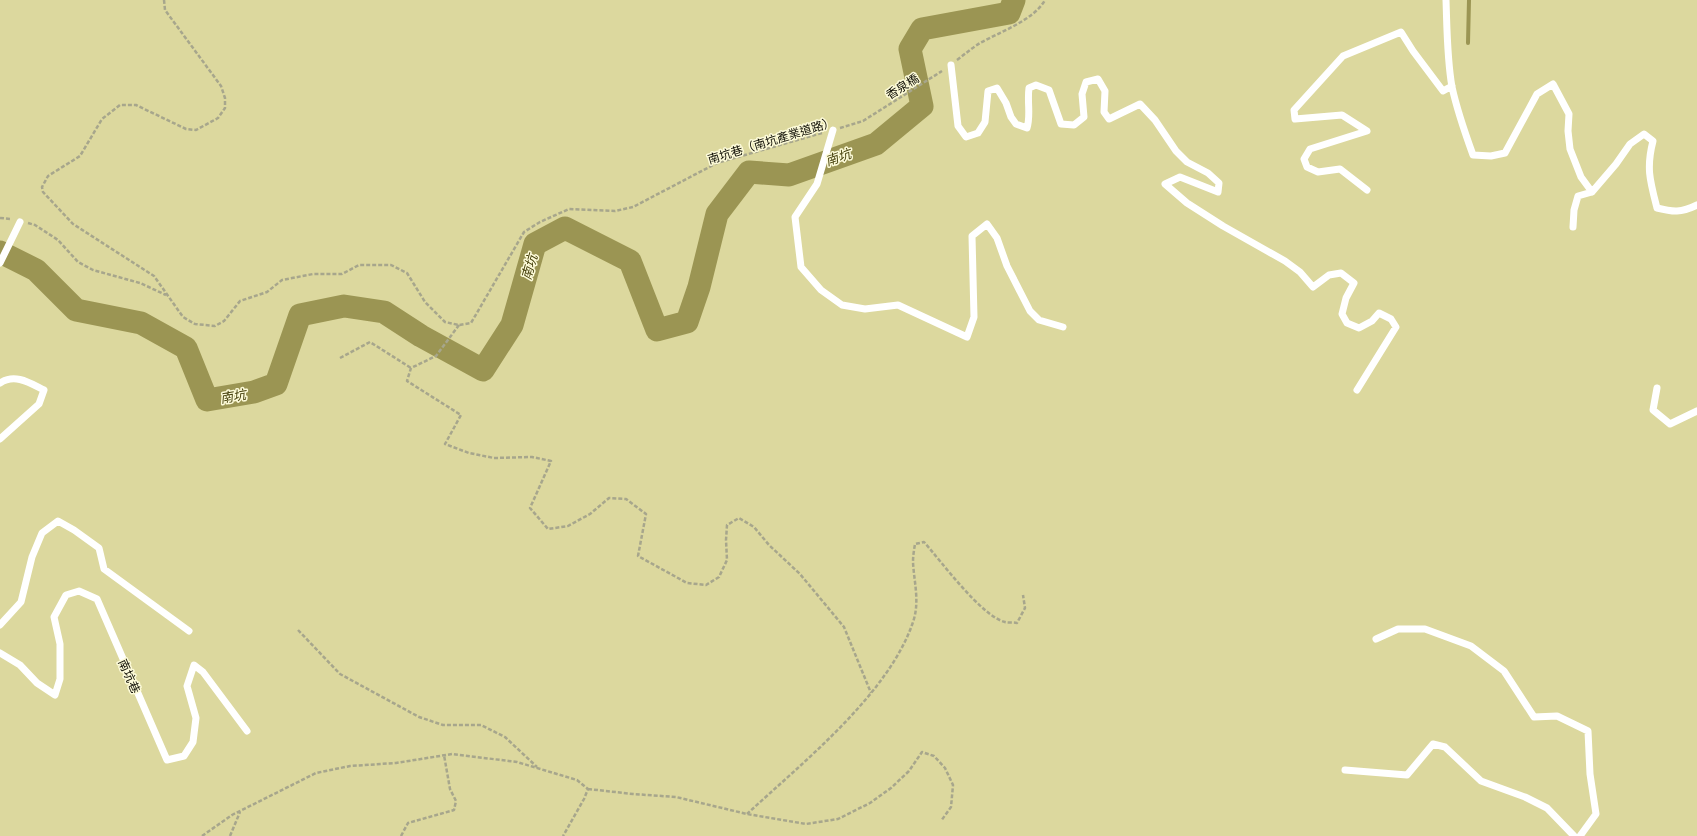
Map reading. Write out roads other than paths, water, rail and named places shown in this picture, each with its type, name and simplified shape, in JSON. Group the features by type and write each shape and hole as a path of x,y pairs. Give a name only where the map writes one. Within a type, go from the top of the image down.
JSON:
{"lane":[{"path":"1446,0 1452,86 1464,130 1473,155 1491,156 1505,153 1537,94 1553,84 1569,114 1568,131 1570,150 1581,177 1592,192"},
{"path":"1367,190 1340,169 1318,172 1307,167 1304,159 1310,150 1366,131 1342,115 1295,119 1294,110 1343,56 1401,32 1413,51 1443,91 1452,86"},
{"path":"951,64 958,126 966,137 978,133 985,122 988,91 997,88 1016,124 1027,128 1030,120 1027,99 1029,88 1036,85 1048,90 1062,124 1074,125 1084,117 1082,94 1086,82 1098,79 1105,91 1104,112 1109,119 1140,104 1155,120 1176,151 1187,162 1208,173 1219,183 1218,192 1180,177 1165,184 1187,203 1223,226 1285,261 1300,272 1313,287 1329,275 1341,273 1354,283 1346,298 1342,314 1347,322 1360,328 1372,321 1379,314 1391,320 1396,327 1357,390"},
{"path":"833,130 817,184 795,217 801,267 821,290 842,305 865,309 898,305 967,337 974,317 972,236 987,224 997,238 1007,266 1030,311 1039,320 1063,327"},
{"path":"1573,227 1574,210 1578,196 1592,192 1616,164 1630,144 1644,134 1654,141 1649,157 1649,180 1657,208 1671,211 1686,211 1697,205"},
{"path":"1,263 20,222"},
{"path":"0,384 6,379 20,379 44,390 39,404 0,439"},
{"path":"1657,388 1653,410 1670,424 1697,411"},
{"path":"0,625 20,602 32,557 42,533 58,521 74,530 99,548 104,569 188,631"},
{"name":"南坑巷","path":"0,653 20,665 37,683 54,695 60,679 60,644 54,617 66,596 80,591 97,599 167,760 184,756 193,742 196,718 187,686 194,665 208,678 246,731"},
{"path":"1376,639 1398,630 1425,629 1471,646 1504,671 1534,717 1557,716 1588,731 1590,774 1596,814 1580,836"},
{"path":"1345,770 1406,775 1433,744 1439,745 1445,747 1481,781 1525,797 1547,808 1574,836"}],"waterway":[{"name":"南坑","path":"0,252 36,270 76,310 141,323 186,348 207,400 254,392 276,384 300,315 344,306 384,312 421,336 483,370 512,325 535,244 565,228 630,261 657,330 687,322 699,287 717,214 749,172 789,175 876,144 922,106 910,49 922,29 1009,13 1014,0"},
{"path":"1468,43 1469,0"}]}
